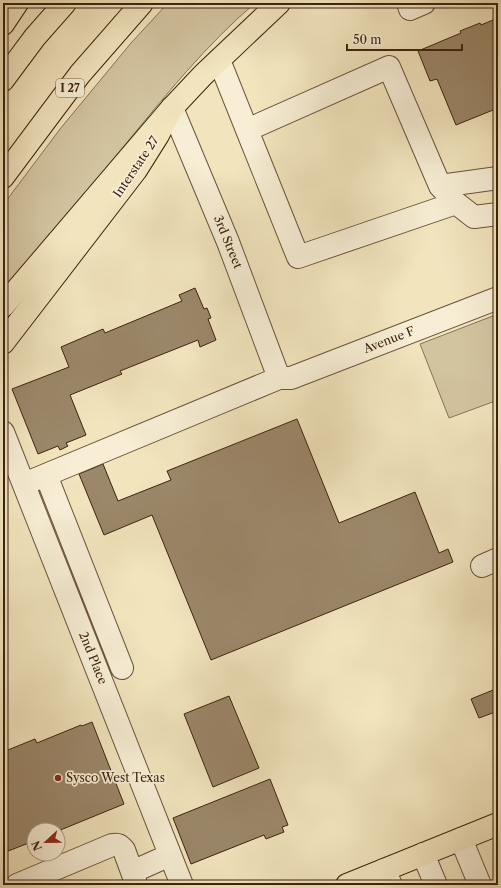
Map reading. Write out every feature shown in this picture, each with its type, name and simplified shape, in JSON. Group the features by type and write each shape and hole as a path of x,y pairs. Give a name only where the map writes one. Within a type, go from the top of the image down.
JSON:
{"main road":[{"path":"3,24 17,3"},
{"path":"3,80 34,37 65,3"},
{"name":"I 27","path":"3,177 80,74 142,3"},
{"name":"Interstate 27","path":"3,342 136,170 158,135 172,108 202,75 280,3"},
{"path":"3,306 172,108"},
{"path":"347,885 388,877 423,854 498,824"}],"street":[{"path":"408,3 410,9 424,3"},
{"path":"218,60 298,257 456,203"},
{"path":"247,130 389,67 440,186 456,203 474,217 498,214"},
{"name":"3rd Street","path":"172,108 228,242 279,378"},
{"path":"440,186 498,178"},
{"name":"Avenue F","path":"24,484 279,378 291,378 498,298"},
{"name":"2nd Place","path":"3,432 182,885"},
{"path":"46,475 122,668"},
{"path":"461,838 480,885"},
{"path":"17,885 112,845 118,844 124,850 133,879 170,855"},
{"path":"423,854 436,885"}],"shaded area":[{"path":"168,3 255,3 220,36 186,72 3,291 3,205 60,129 131,43"},
{"path":"498,314 498,400 449,418 420,344"}],"building":[{"path":"493,20 498,32 498,108 456,125 437,79 430,81 418,51 461,33 460,31 480,23 481,25"},
{"path":"195,288 204,309 207,308 211,318 208,319 216,340 200,347 198,340 120,371 122,374 70,395 86,435 66,443 68,446 60,450 58,446 38,454 12,389 69,367 61,347 103,329 105,333 182,301 179,295"},
{"path":"297,419 339,523 415,492 439,553 448,549 453,562 211,660 152,515 104,535 79,474 103,464 118,501 171,480 167,471"},
{"path":"498,688 498,711 479,718 471,699"},
{"path":"229,696 259,768 213,787 184,714"},
{"name":"Sysco West Texas","path":"92,722 124,804 66,828 66,822 26,822 26,844 3,853 3,752 35,739 37,743 81,725 82,726"},
{"path":"270,779 288,825 282,827 284,832 266,839 264,835 191,864 173,818"}],"place":[{"name":"Sysco West Texas","path":"58,778"}]}
